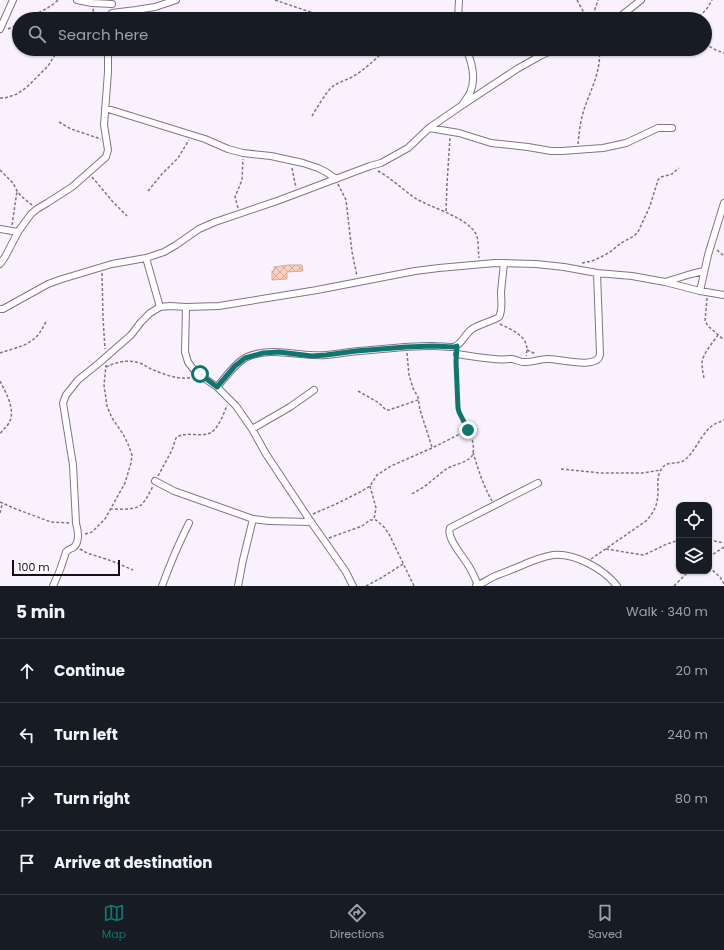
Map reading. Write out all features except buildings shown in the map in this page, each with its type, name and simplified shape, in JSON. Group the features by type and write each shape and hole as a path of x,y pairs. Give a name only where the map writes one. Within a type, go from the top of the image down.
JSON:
{"street":[{"path":"0,29 13,0"},
{"path":"77,0 92,3 112,2"},
{"path":"128,12 176,0"},
{"path":"458,12 459,0"},
{"path":"626,12 641,0"},
{"path":"0,264 6,257 15,231 30,214 72,187 106,157 108,150 104,125 108,56"},
{"path":"461,106 470,92 472,81 472,64 469,56"},
{"path":"0,309 3,309 48,284 112,264 146,258 164,252 199,229 381,163 408,148 429,128 517,69 540,56"},
{"path":"105,108 205,139 228,149 243,153 291,160 318,168 336,179"},
{"path":"429,128 459,133 491,143 551,151 603,148 626,143 658,128 672,128"},
{"path":"700,291 711,244 724,202"},
{"path":"0,229 15,231"},
{"path":"146,258 160,307"},
{"path":"217,387 242,360 263,353 279,352 312,356 406,347 457,346 473,329 499,317 502,305 501,292 504,263"},
{"path":"53,586 67,550 75,546 78,531 76,523 73,465 63,403 66,394 78,380 131,335 150,313 160,307 219,306 439,268 504,263 536,264 597,273 632,276 724,295"},
{"path":"665,282 704,271"},
{"path":"457,354 492,359 512,359 523,362 546,359 586,363 598,360 600,358 600,354 597,273"},
{"path":"186,307 185,352 188,362 236,406 307,516 346,572 353,586"},
{"path":"252,429 290,407 314,390"},
{"path":"155,481 174,491 253,519 311,522"},
{"path":"538,483 453,526 448,530 455,547 468,564 477,586 494,576 529,562 554,555 586,562 605,574 617,586"},
{"path":"238,586 253,519"},
{"path":"162,586 189,523"}],"path":[{"path":"40,12 47,9 58,0"},
{"path":"276,0 310,12"},
{"path":"577,0 583,12"},
{"path":"594,12 598,0"},
{"path":"704,12 712,0"},
{"path":"92,3 94,12"},
{"path":"7,29 12,27"},
{"path":"712,48 724,53"},
{"path":"0,98 17,94 48,66 54,56"},
{"path":"312,116 332,87 354,76 379,56"},
{"path":"577,150 583,113 597,74 599,56"},
{"path":"60,122 71,129 94,138 106,140"},
{"path":"446,212 450,131"},
{"path":"148,191 178,158 192,135"},
{"path":"240,213 235,197 242,180 243,153"},
{"path":"291,160 297,193"},
{"path":"370,166 387,176 416,198 456,217 467,224 476,234 478,239 479,264"},
{"path":"578,264 592,261 601,257 634,236 638,232 650,206 658,180 661,177 672,174 679,168"},
{"path":"0,170 14,183 17,192 15,231"},
{"path":"88,172 127,216"},
{"path":"336,179 346,200 352,252 358,282"},
{"path":"17,192 37,209"},
{"path":"711,244 724,256"},
{"path":"85,534 92,532 105,519 125,483 132,455 123,434 112,418 107,406 104,386 106,367 102,267"},
{"path":"707,292 706,321 708,326 724,340"},
{"path":"0,353 33,340 40,333 47,320"},
{"path":"493,320 522,336 527,350 523,362"},
{"path":"704,378 702,362 718,335"},
{"path":"406,347 409,375 413,388 418,397 420,410 432,448"},
{"path":"457,354 456,380 458,408 471,436 473,452 485,488 494,506"},
{"path":"106,367 117,363 131,362 141,363 150,369 178,378 192,378 200,374"},
{"path":"0,381 7,395 11,412 9,423 0,434"},
{"path":"358,391 379,403 386,410 418,400"},
{"path":"110,509 132,508 143,504 172,450 176,438 181,435 206,434 212,432 230,400"},
{"path":"586,562 646,521 652,513 657,501 659,473 663,466 666,464 679,463 687,458 697,443 712,426 724,420"},
{"path":"307,516 362,491 370,486 377,476 391,466 468,430"},
{"path":"412,494 430,483 438,475 449,468 469,459 473,452"},
{"path":"561,469 600,473 642,473 661,470"},
{"path":"370,486 376,508 374,519"},
{"path":"0,502 50,522 76,523"},
{"path":"0,513 2,504"},
{"path":"324,540 362,526 374,519"},
{"path":"374,519 384,527 414,586"},
{"path":"606,549 643,555 676,541"},
{"path":"712,541 724,543"},
{"path":"75,546 87,553 133,570"},
{"path":"712,555 724,547"},
{"path":"366,586 403,564"},
{"path":"712,570 720,577 724,584"},
{"path":"674,586 686,574"}],"route":[{"path":"200,374 217,387 235,366 245,358 263,353 279,352 312,356 356,351 457,346 456,380 458,408 468,430"}]}
